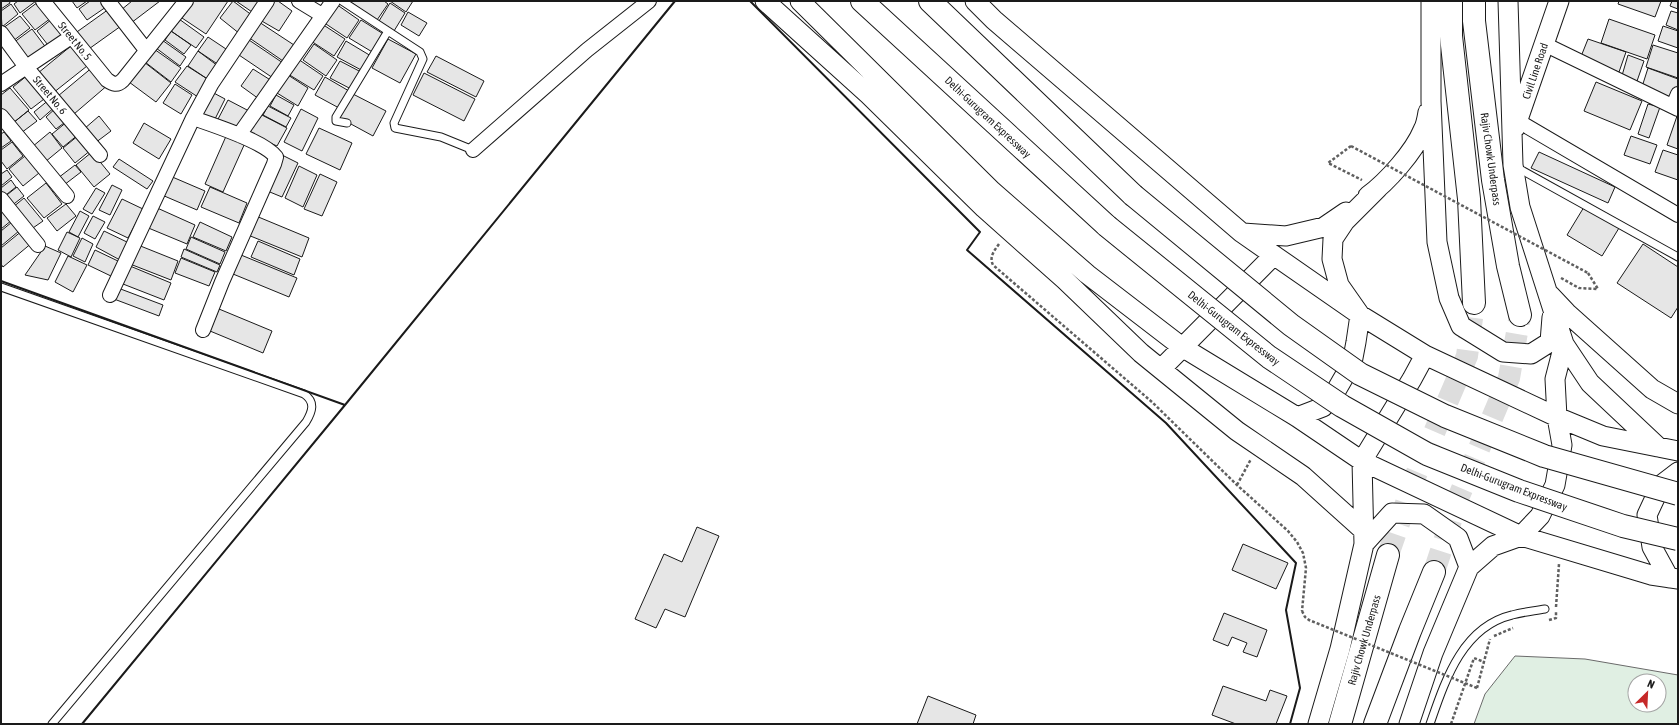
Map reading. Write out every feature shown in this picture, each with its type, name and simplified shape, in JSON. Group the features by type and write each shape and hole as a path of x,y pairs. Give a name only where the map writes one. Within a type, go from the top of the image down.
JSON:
{"main road":[{"path":"765,1 869,95 1008,231 1065,280 1141,353 1237,431 1303,476 1364,537"},
{"path":"800,1 992,191 1087,274 1182,347 1297,417 1362,461 1521,536 1650,575 1673,578"},
{"name":"Delhi-Gurugram Expressway","path":"862,1 1107,226 1269,357 1342,406 1427,454 1534,496 1623,526 1678,539"},
{"path":"930,1 1133,195 1291,325 1360,374 1445,416 1544,456 1678,494"},
{"path":"975,1 1000,26 1242,233 1360,315 1425,355 1557,417 1603,436 1678,451"},
{"path":"1431,1 1431,101 1437,242 1449,298 1461,326 1503,352 1531,354 1550,342 1552,310"},
{"path":"1451,1 1451,36 1468,198 1474,303"},
{"name":"Rajiv Chowk Underpass","path":"1474,1 1474,20 1493,180 1508,266 1520,315"},
{"path":"1508,1 1512,165 1520,207 1552,310 1564,344 1590,383 1658,447"},
{"name":"Civil Line Road","path":"1511,141 1559,1"},
{"path":"1297,417 1323,407 1337,389 1352,363 1360,315 1339,285 1332,259 1333,240 1345,221 1405,159 1423,130 1431,101"},
{"path":"1242,233 1286,236 1324,227 1378,188"},
{"path":"1161,369 1274,255"},
{"path":"1546,291 1567,313 1652,389 1678,404"},
{"path":"1409,724 1433,653 1469,566 1493,546 1521,536 1540,516 1556,485 1562,445 1557,417 1555,379 1564,344"},
{"path":"1318,724 1340,649 1364,537 1362,461 1425,355"},
{"path":"1673,578 1652,547 1647,515 1661,485 1678,472"},
{"path":"1364,537 1392,513 1424,514 1458,538 1469,566"},
{"name":"Rajiv Chowk Underpass","path":"1340,724 1388,555"},
{"path":"1375,724 1434,572"}],"street":[{"name":"Street No. 5","path":"44,1 71,37 107,80 114,84 120,83 146,50"},
{"path":"108,1 146,50 180,4"},
{"path":"110,295 193,118 212,83 267,1"},
{"path":"299,1 322,15"},
{"path":"239,135 333,1"},
{"path":"473,150 587,50 649,1"},
{"name":"Street No. 6","path":"1,33 26,67 100,155"},
{"path":"1,84 71,37"},
{"path":"1544,44 1676,103"},
{"path":"1,116 68,196"},
{"path":"193,118 239,135 271,151 276,157 203,330"},
{"path":"1518,121 1678,215"},
{"path":"1,200 38,245"}],"lane":[{"path":"342,1 420,52 423,59 394,123 395,128 441,137 473,150"},
{"path":"346,124 336,120 336,117 388,31"},
{"path":"1512,165 1678,257"},
{"path":"1,287 304,394 309,397 312,403 312,410 306,422 52,724"},
{"path":"1430,724 1441,693 1458,656 1478,633 1492,623 1511,615 1545,609"}],"path":[{"path":"1378,188 1328,163 1351,146 1588,273 1598,289 1579,288 1539,267"},
{"path":"1008,231 992,255 994,265 1152,402 1237,485 1288,531 1297,542 1303,553 1306,568 1302,611 1305,617 1309,620 1477,688 1484,662 1474,658 1451,724"},
{"path":"1237,485 1258,444"}],"green space":[{"path":"1515,656 1585,659 1666,673 1627,673 1627,713 1667,713 1667,673 1678,675 1678,724 1474,724 1485,694"}],"building":[{"path":"1,1 9,1 10,3 1,9"},
{"path":"18,1 36,1 20,13 14,4"},
{"path":"72,1 87,1 77,8"},
{"path":"90,1 102,1 106,7 87,20 79,9"},
{"path":"132,1 160,1 131,23 121,10"},
{"path":"193,1 228,1 206,34 182,18"},
{"path":"233,1 253,16 240,34 220,18"},
{"path":"236,1 264,1 255,14"},
{"path":"273,1 278,1 292,11 279,31 260,20"},
{"path":"349,1 384,1 388,4 377,20"},
{"path":"390,1 413,1 406,12"},
{"path":"1619,1 1661,1 1655,17 1618,4"},
{"path":"1672,1 1678,1 1678,9 1670,6"},
{"path":"38,2 51,18 35,30 22,14"},
{"path":"390,3 405,13 394,31 379,21"},
{"path":"11,4 18,14 2,27 1,11"},
{"path":"336,4 359,20 347,38 323,22"},
{"path":"109,9 121,26 86,51 74,34"},
{"path":"1671,11 1678,13 1678,30 1666,25"},
{"path":"408,12 427,23 419,36 401,25"},
{"path":"20,16 30,28 13,41 3,28"},
{"path":"52,19 66,38 51,49 37,31"},
{"path":"179,19 204,37 196,48 171,31"},
{"path":"1609,19 1655,35 1647,59 1601,43"},
{"path":"361,20 385,35 374,53 349,38"},
{"path":"259,22 294,45 283,61 248,37"},
{"path":"322,24 345,39 334,56 311,41"},
{"path":"1663,26 1678,31 1678,48 1658,41"},
{"path":"32,29 47,49 28,63 13,43"},
{"path":"171,31 191,45 184,54 165,40"},
{"path":"208,37 229,51 219,65 198,51"},
{"path":"246,38 283,63 273,78 236,53"},
{"path":"388,39 416,54 400,83 372,68"},
{"path":"1588,39 1626,52 1619,72 1580,59"},
{"path":"162,40 186,57 180,66 156,48"},
{"path":"346,41 371,56 363,71 337,57"},
{"path":"314,44 337,60 326,76 303,60"},
{"path":"1653,45 1678,53 1678,78 1646,67"},
{"path":"71,46 87,66 53,93 38,73"},
{"path":"154,49 181,68 171,82 145,62"},
{"path":"198,51 218,66 209,80 188,66"},
{"path":"1628,55 1644,61 1636,84 1621,79"},
{"path":"436,56 484,81 476,97 427,72"},
{"path":"298,59 323,76 314,90 288,74"},
{"path":"340,61 361,72 351,89 330,78"},
{"path":"144,62 171,83 156,102 129,82"},
{"path":"94,66 109,84 74,114 58,96"},
{"path":"187,66 209,80 198,97 175,82"},
{"path":"1648,68 1678,79 1678,84 1672,101 1641,90"},
{"path":"253,69 272,81 259,99 241,86"},
{"path":"424,73 475,99 464,121 413,95"},
{"path":"29,74 48,96 31,109 13,87"},
{"path":"288,75 308,88 298,106 277,93"},
{"path":"325,77 349,91 339,108 315,95"},
{"path":"1596,82 1642,101 1630,130 1584,111"},
{"path":"175,84 192,95 181,114 163,103"},
{"path":"10,88 29,110 13,123 1,109 1,95"},
{"path":"210,91 225,99 214,121 199,114"},
{"path":"351,93 386,111 373,136 338,117"},
{"path":"276,95 294,105 288,116 270,106"},
{"path":"50,99 56,106 40,120 34,112"},
{"path":"228,100 249,111 237,132 217,121"},
{"path":"1648,104 1660,107 1649,138 1638,134"},
{"path":"268,106 291,118 286,127 263,115"},
{"path":"57,107 68,120 56,129 46,117"},
{"path":"301,109 318,118 302,151 284,142"},
{"path":"28,111 37,121 21,133 13,123"},
{"path":"260,114 287,128 277,146 249,134"},
{"path":"99,116 111,131 95,143 84,129"},
{"path":"1678,116 1678,149 1667,145"},
{"path":"68,121 79,134 63,147 52,134"},
{"path":"144,123 171,139 159,159 133,143"},
{"path":"319,128 352,143 340,170 306,154"},
{"path":"4,132 11,141 1,148 1,134"},
{"path":"50,132 62,148 45,162 32,147"},
{"path":"227,134 245,143 223,192 205,184"},
{"path":"79,135 91,150 75,163 63,148"},
{"path":"1631,136 1657,145 1650,164 1624,155"},
{"path":"12,142 23,156 7,169 1,161 1,150"},
{"path":"1663,150 1678,155 1678,180 1655,172"},
{"path":"92,152 110,174 94,187 76,165"},
{"path":"1539,152 1615,187 1608,203 1531,168"},
{"path":"282,155 298,163 282,197 265,190"},
{"path":"25,156 39,173 23,186 9,169"},
{"path":"119,159 153,181 147,189 113,167"},
{"path":"75,165 81,172 64,185 58,178"},
{"path":"299,166 317,175 303,207 285,198"},
{"path":"7,170 12,177 1,186 1,174"},
{"path":"320,174 337,182 322,216 304,209"},
{"path":"170,176 205,191 197,210 162,195"},
{"path":"11,180 16,187 2,198 1,188"},
{"path":"46,183 62,204 44,218 27,198"},
{"path":"112,185 122,190 110,215 99,210"},
{"path":"17,187 24,196 10,207 3,198"},
{"path":"210,187 247,203 239,223 201,207"},
{"path":"96,188 105,193 92,214 83,209"},
{"path":"24,198 43,221 30,230 12,208"},
{"path":"122,199 143,209 128,238 107,228"},
{"path":"66,204 76,216 57,231 47,218"},
{"path":"155,207 195,225 187,244 146,227"},
{"path":"1584,207 1619,228 1602,256 1567,235"},
{"path":"5,210 12,220 1,229 1,213"},
{"path":"80,211 89,216 78,237 69,232"},
{"path":"93,216 105,222 95,239 84,233"},
{"path":"256,216 309,238 302,257 248,235"},
{"path":"12,222 19,231 1,246 1,231"},
{"path":"200,222 232,237 226,251 193,237"},
{"path":"23,230 33,242 3,267 1,264 1,248"},
{"path":"104,231 129,243 120,260 96,247"},
{"path":"67,232 80,238 71,257 58,250"},
{"path":"191,237 225,252 220,264 186,249"},
{"path":"82,238 93,244 85,262 73,256"},
{"path":"258,241 300,259 294,275 251,257"},
{"path":"1643,244 1678,267 1678,307 1671,318 1617,283"},
{"path":"138,245 178,261 171,280 130,264"},
{"path":"45,246 61,253 48,280 25,275"},
{"path":"184,249 220,265 217,272 181,257"},
{"path":"95,250 120,262 113,277 88,265"},
{"path":"241,255 297,278 289,297 233,274"},
{"path":"68,256 87,265 73,292 55,282"},
{"path":"181,258 215,272 209,286 175,273"},
{"path":"130,266 171,283 164,300 123,284"},
{"path":"118,288 163,305 159,316 114,299"},
{"path":"219,309 272,331 263,353 210,331"},
{"path":"697,527 719,536 685,617 665,609 656,628 635,619 664,554 682,562"},
{"path":"1243,544 1288,563 1276,589 1232,570"},
{"path":"1224,613 1267,630 1257,657 1243,652 1247,643 1232,637 1228,646 1213,640"},
{"path":"1223,686 1266,701 1270,690 1287,696 1276,724 1236,724 1212,715"},
{"path":"928,696 976,715 973,724 917,724"}],"tunnel":[{"path":"1388,555 1415,477 1467,356 1474,303"},
{"path":"1434,572 1459,496 1509,378 1520,315"}],"wall":[{"path":"1,281 345,405 675,1"},
{"path":"750,1 980,232 967,250 1166,423 1296,563 1286,610 1300,688 1290,724"},
{"path":"82,724 345,405"}]}
